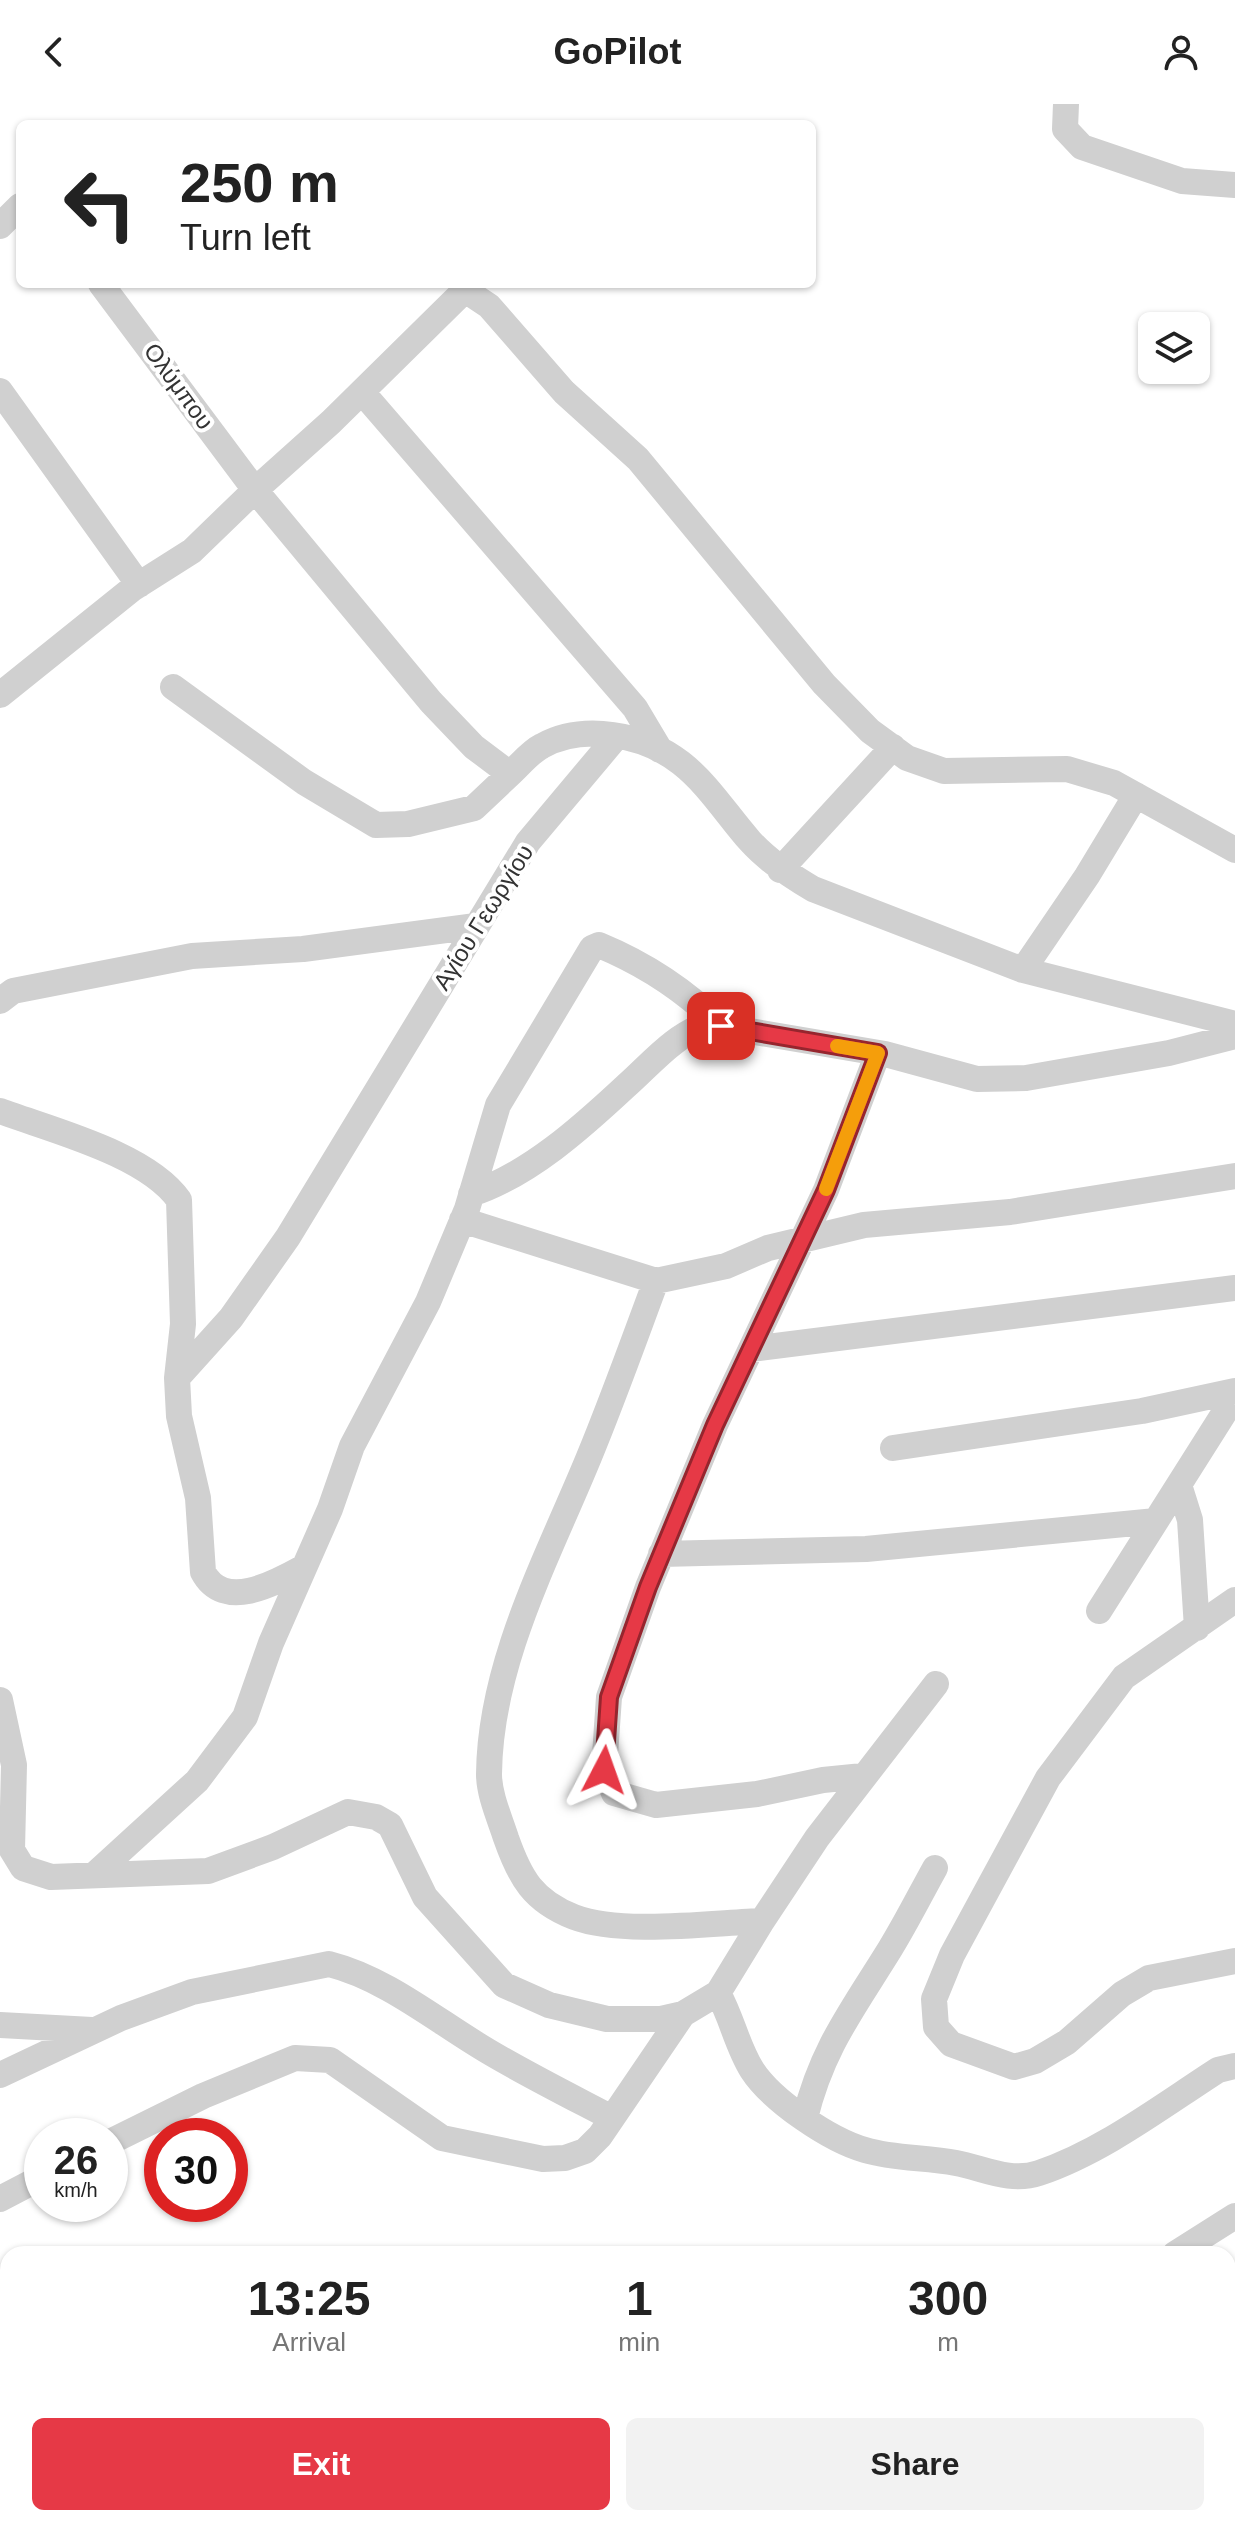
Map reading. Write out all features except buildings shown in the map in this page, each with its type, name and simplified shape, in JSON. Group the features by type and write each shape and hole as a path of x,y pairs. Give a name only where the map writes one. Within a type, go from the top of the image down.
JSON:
{"street":[{"path":"1066,104 1065,129 1082,147 1182,181 1235,185"},
{"path":"0,226 16,210"},
{"name":"Ολύμπου","path":"104,288 255,490 431,702 474,747 510,774"},
{"path":"0,695 139,585 192,551 362,392 465,290 489,306 564,392 638,459 824,684 870,731 907,758 944,771 1067,769 1114,783 1235,850"},
{"path":"0,391 139,585"},
{"path":"362,392 635,708 660,750"},
{"path":"173,687 304,782 376,825 408,824 474,808 540,746 564,737 617,736 660,750 681,763 780,870 827,895 1023,970 1235,1024"},
{"name":"Αγίου Γεωργίου","path":"177,1378 231,1318 280,1249 528,842 617,736"},
{"path":"780,870 893,747"},
{"path":"1023,970 1087,876 1136,795"},
{"path":"0,1001 13,991 147,963 303,949 476,926"},
{"path":"94,1875 197,1781 245,1717 330,1509 352,1446 428,1302 462,1220 498,1105 592,948 599,945 647,969 697,1002 721,1026"},
{"path":"471,1194 506,1179 585,1124 686,1031 708,1024 878,1053 977,1079 1026,1078 1169,1053 1235,1036"},
{"path":"863,1776 823,1780 757,1794 656,1805 614,1793 604,1770 609,1697 661,1554 751,1349 826,1190 878,1053"},
{"path":"0,1111 84,1141 135,1165 173,1192 179,1200 183,1324 177,1378 179,1416 198,1498 203,1572 208,1582 221,1591 251,1590 275,1583 304,1567"},
{"path":"462,1220 656,1281 726,1266 768,1248 804,1238 877,1223 1010,1212 1235,1176"},
{"path":"656,1281 507,1665 494,1721 489,1777 499,1816 526,1887 574,1917 613,1925 762,1921"},
{"path":"751,1349 1235,1288"},
{"path":"893,1448 1235,1394"},
{"path":"1099,1611 1235,1394"},
{"path":"1179,1485 1190,1520 1197,1628"},
{"path":"661,1554 866,1549 1156,1521"},
{"path":"1235,1600 1124,1677 1048,1778 952,1955 934,1999 936,2027 951,2044 1014,2067 1035,2061 1067,2042 1122,1994 1149,1978 1235,1961"},
{"path":"0,1700 14,1765 12,1850 23,1868 51,1877 208,1871 273,1847 348,1812 376,1817 390,1825 425,1897 504,1985 549,2005 607,2019 661,2019 683,2014 718,1993 762,1921 863,1776 936,1684"},
{"path":"805,2118 815,2075 841,2023 891,1947 935,1868"},
{"path":"0,2075 96,2030 192,1992 329,1964 350,1969 373,1981 492,2054 612,2118"},
{"path":"718,1993 730,2015 738,2046 755,2074 805,2118 863,2150 958,2163 1018,2177 1038,2174 1084,2152 1218,2070 1235,2066"},
{"path":"128,2134 267,2069 310,2056 330,2060 442,2138 509,2153 565,2158 585,2151 612,2118 683,2014"},
{"path":"0,2025 96,2030"},
{"path":"0,2199 24,2186"},
{"path":"1188,2246 1235,2216"}],"slow traffic":[{"path":"826,1189 878,1053 837,1046"}],"route":[{"path":"604,1770 609,1697 648,1587 715,1425 826,1190 878,1053 721,1026"}]}
